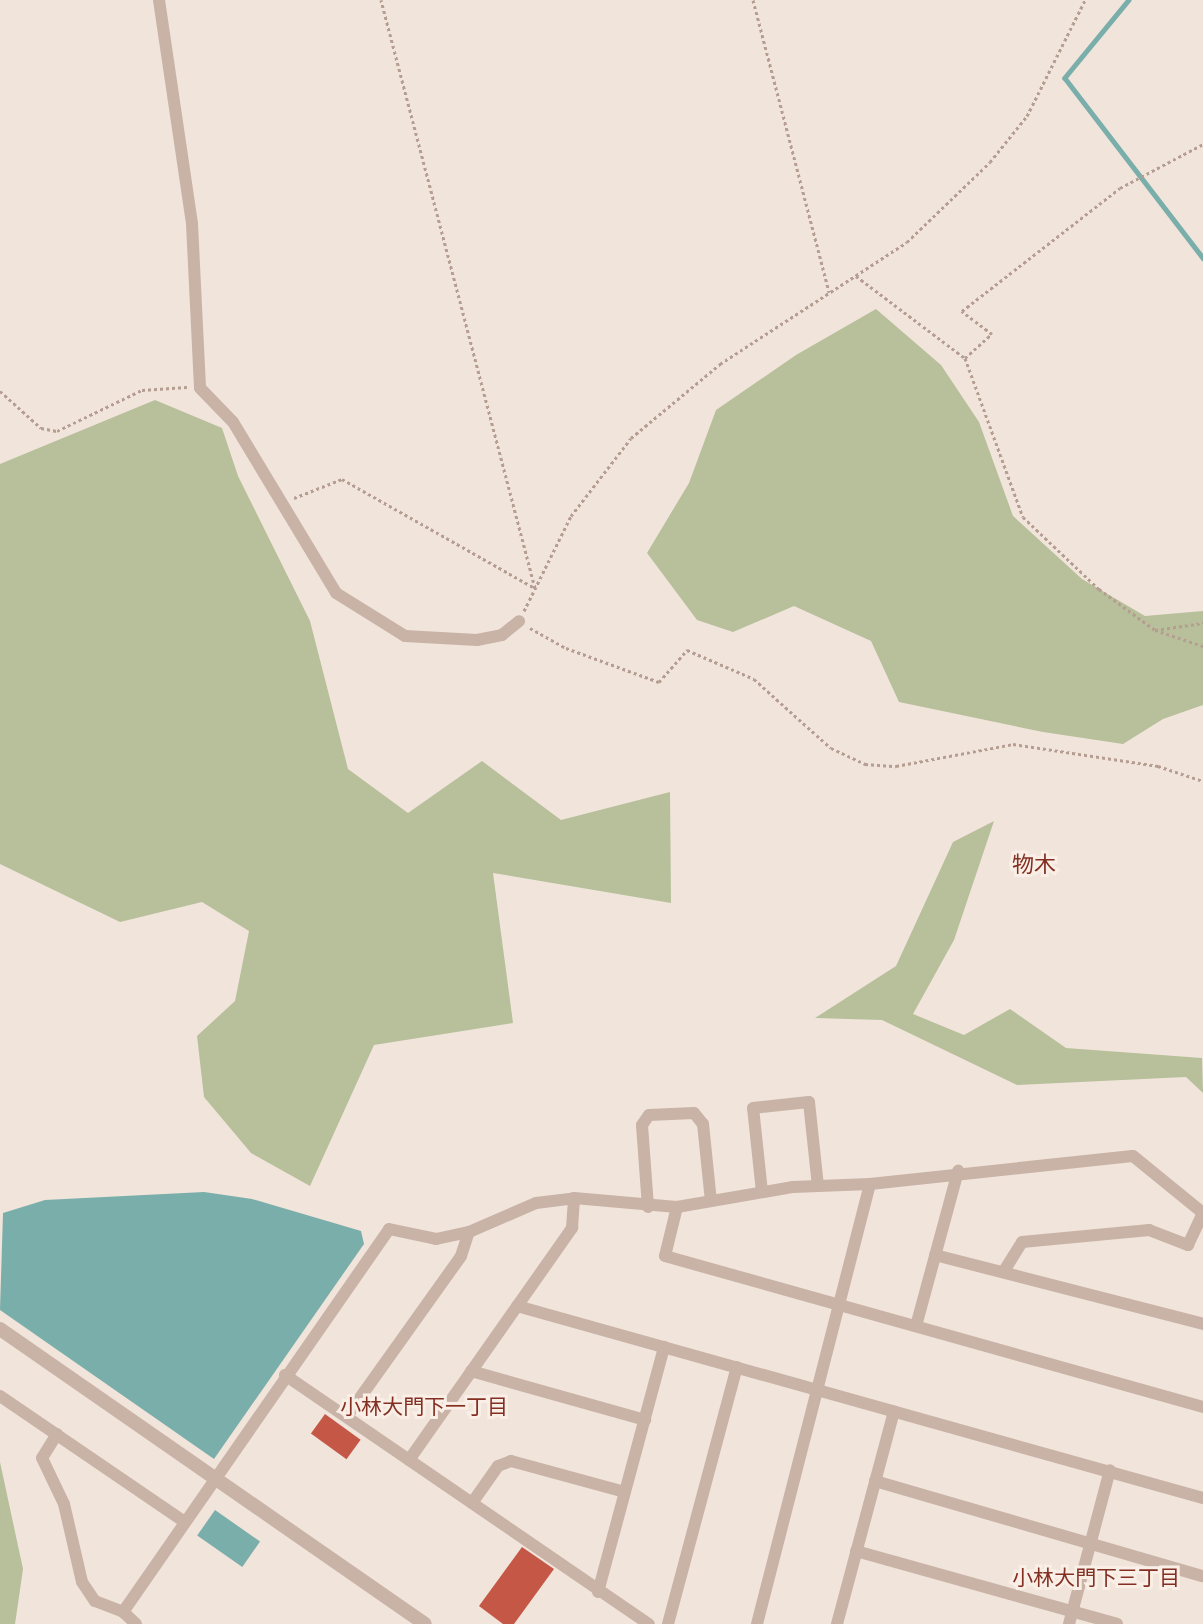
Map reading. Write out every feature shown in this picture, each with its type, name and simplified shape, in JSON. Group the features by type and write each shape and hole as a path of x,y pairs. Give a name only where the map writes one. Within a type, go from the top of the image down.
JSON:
{"street":[{"path":"159,0 192,224 200,388 233,422 336,593 390,632 477,640 502,635 519,621"},
{"path":"762,1192 753,1108 809,1102 818,1186"},
{"path":"648,1208 642,1125 649,1115 694,1113 703,1124 711,1201"},
{"path":"123,1612 285,1375 390,1229 436,1239 469,1232 536,1203 574,1198 648,1208 677,1208 762,1192 818,1186 870,1185 958,1172 1132,1156 1203,1213 1188,1245 1149,1230 1022,1242 1004,1271"},
{"path":"916,1326 958,1172"},
{"path":"757,1624 814,1388 870,1185"},
{"path":"409,1460 572,1228 574,1198"},
{"path":"677,1208 665,1256 1203,1407"},
{"path":"347,1416 461,1256 469,1232"},
{"path":"935,1255 1203,1324"},
{"path":"517,1306 1110,1470 1203,1498"},
{"path":"0,1329 425,1624"},
{"path":"598,1592 664,1347"},
{"path":"668,1624 737,1367"},
{"path":"471,1371 645,1420"},
{"path":"285,1375 598,1592 649,1624"},
{"path":"0,1396 185,1522"},
{"path":"837,1624 894,1410"},
{"path":"57,1434 42,1458 64,1504 82,1582 95,1601 123,1612 135,1624"},
{"path":"472,1503 498,1466 511,1461 625,1492"},
{"path":"1069,1624 1110,1470"},
{"path":"875,1482 1203,1576"},
{"path":"856,1551 1117,1624"}],"path":[{"path":"381,0 535,588"},
{"path":"753,0 829,292"},
{"path":"1085,0 1027,116 990,162 907,242 720,364 631,438 571,516 519,621 566,648 659,682 687,650 754,679 831,748 865,764 896,766 1013,744 1158,766 1203,781"},
{"path":"965,358 992,334 962,311 1120,188 1203,144"},
{"path":"856,276 965,358 1023,518 1099,589 1155,630 1203,646"},
{"path":"0,391 41,428 57,430 142,390 200,388"},
{"path":"282,503 342,479 535,588"},
{"path":"1155,630 1203,623"}],"green space":[{"path":"876,309 941,365 979,422 1013,516 1082,579 1145,616 1203,611 1203,705 1163,719 1123,744 1043,732 899,702 871,641 794,606 733,632 697,620 647,553 689,483 716,410 796,355"},
{"path":"155,400 222,428 238,476 310,621 348,769 408,813 482,761 561,820 670,792 671,903 493,873 513,1023 374,1045 310,1186 251,1153 204,1097 197,1036 235,1001 249,931 202,902 120,922 0,864 0,464"},
{"path":"994,821 954,940 913,1014 964,1035 1010,1009 1066,1048 1202,1058 1203,1093 1186,1077 1017,1085 882,1020 815,1018 896,966 953,842"},
{"path":"0,1462 23,1569 15,1624 0,1624"}],"water":[{"path":"204,1192 252,1199 361,1231 364,1244 214,1459 0,1310 3,1213 45,1200"},
{"path":"215,1510 260,1542 242,1567 197,1535"}],"building":[{"path":"325,1414 361,1440 346,1459 311,1433"},
{"path":"522,1547 554,1569 514,1624 503,1624 479,1606"}],"waterway":[{"path":"1129,0 1065,78 1203,258"}],"district":[{"name":"物木","path":"1034,865"},
{"name":"小林大門下一丁目","path":"424,1407"},
{"name":"小林大門下三丁目","path":"1096,1578"}]}
